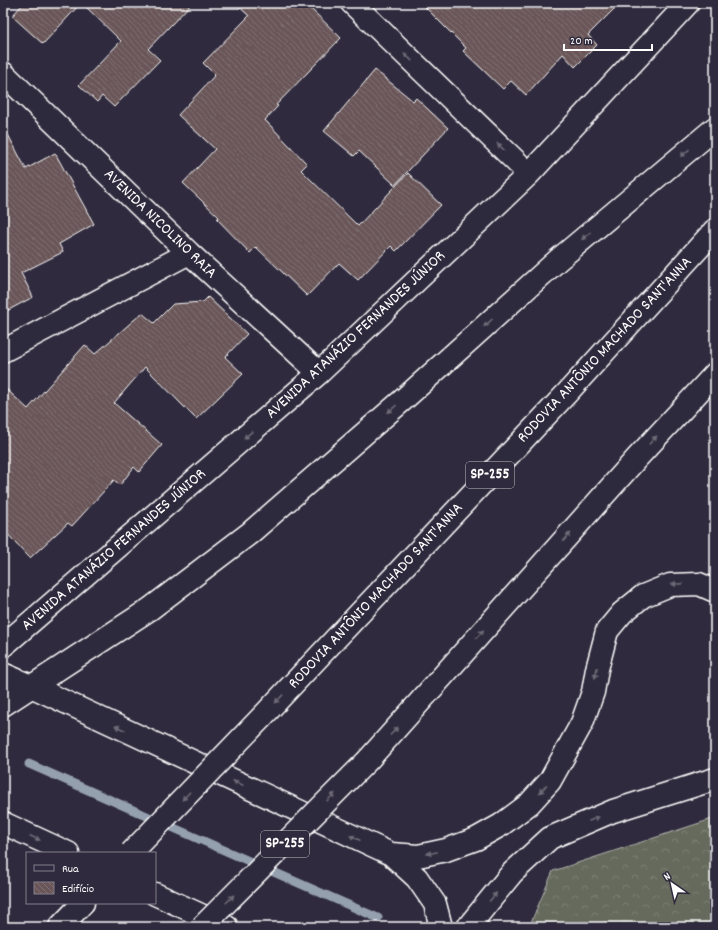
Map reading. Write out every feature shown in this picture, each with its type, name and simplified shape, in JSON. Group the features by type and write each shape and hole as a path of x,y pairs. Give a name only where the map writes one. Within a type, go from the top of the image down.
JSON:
{"main road":[{"path":"352,3 529,174"},
{"name":"AVENIDA ATANÁZIO FERNANDES JÚNIOR","path":"3,646 319,372 529,174 688,3"},
{"name":"AVENIDA NICOLINO RAIA","path":"3,73 189,253 319,372"},
{"path":"3,705 150,609 250,533 404,399 558,260 715,128"},
{"name":"RODOVIA ANTÔNIO MACHADO SANT'ANNA","path":"132,852 262,717 567,393 715,230"},
{"path":"3,351 189,253"},
{"name":"SP-255","path":"202,927 368,760 637,458 715,374"},
{"path":"391,854 418,856 446,850 476,839 501,825 529,804 550,781 582,723 592,692 607,631 622,613 643,596 670,585 699,584 715,591"},
{"path":"3,674 391,854 417,878 435,904 441,927"},
{"path":"468,927 512,873 550,838 613,811 715,779"},
{"path":"3,823 66,852"},
{"path":"156,894 227,927"},
{"path":"60,927 82,904"}],"green space":[{"path":"715,818 715,927 529,927 553,871"}],"building":[{"path":"24,3 81,3 43,44 12,16"},
{"path":"82,3 192,3 148,49 160,60 114,107 102,96 97,102 79,85 121,41"},
{"path":"235,3 305,3 341,38 276,105 278,106 265,120 307,164 301,170 358,226 408,173 441,205 396,251 391,246 358,280 339,263 307,296 256,247 250,253 217,219 219,217 183,183 215,149 178,115 215,75 203,63 249,16"},
{"path":"421,3 620,3 588,35 597,45 575,67 563,54 526,95 511,81 503,89 463,51 466,48"},
{"path":"375,70 413,101 416,98 448,128 395,185 359,151 354,156 324,131"},
{"path":"3,125 26,169 55,153 94,224 59,244 63,252 21,273 33,297 3,313"},
{"path":"208,297 247,334 225,357 243,374 196,419 145,367 114,403 162,445 139,472 134,467 120,485 114,480 72,526 68,523 30,558 3,529 3,386 28,409 85,345 95,354 142,313 154,323 173,304 203,302"}],"waterway":[{"path":"29,764 378,918"}]}
